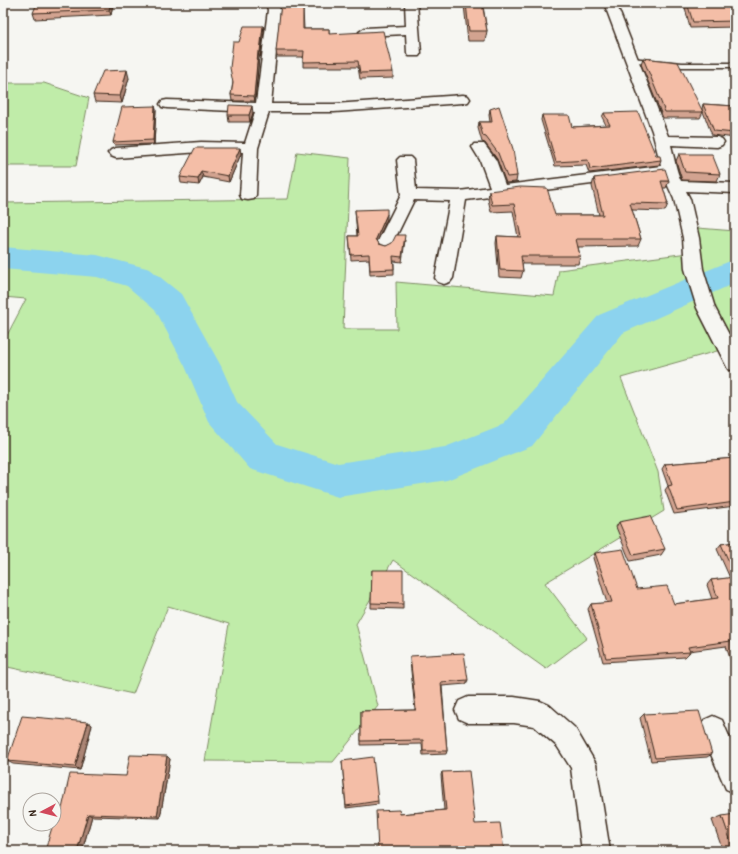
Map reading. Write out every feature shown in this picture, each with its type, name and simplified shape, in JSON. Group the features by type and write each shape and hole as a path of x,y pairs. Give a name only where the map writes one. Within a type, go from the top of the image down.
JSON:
{"street":[{"path":"248,194 251,148 263,108 274,10 272,3"},
{"path":"411,3 414,53"},
{"path":"610,3 662,140 669,165 668,170 682,199 691,238 694,269 706,308 735,364"},
{"path":"365,32 412,30"},
{"path":"167,104 263,108 334,108 462,99"},
{"path":"662,140 717,142"},
{"path":"116,153 201,147 251,148"},
{"path":"478,147 488,160 499,191"},
{"path":"385,243 409,195 405,160"},
{"path":"409,195 459,196 668,170"},
{"path":"677,186 735,188"},
{"path":"444,278 459,196"},
{"path":"468,710 514,710 540,714 566,737 583,764 596,851"},
{"path":"713,729 735,780"}],"lane":[{"path":"631,60 682,65 735,65"}],"green space":[{"path":"3,83 44,83 89,98 76,166 6,166 3,174"},
{"path":"297,152 350,158 343,329 397,329 396,282 554,296 559,270 688,253 685,227 735,231 735,352 731,347 621,378 658,472 664,511 545,583 587,638 546,669 393,560 356,624 378,706 333,762 205,761 229,624 168,606 133,694 3,666 3,343 26,299 3,297 3,203 288,199"}],"building":[{"path":"37,3 111,3 109,10 33,13"},
{"path":"281,3 303,3 303,29 329,29 329,34 383,31 393,72 360,73 358,61 303,62 304,51 276,51"},
{"path":"466,3 482,3 487,31 469,31"},
{"path":"687,3 735,3 735,21 693,22"},
{"path":"244,26 263,26 260,52 258,52 254,96 231,95 233,83 230,68 233,42 239,42"},
{"path":"643,58 678,62 703,112 665,112"},
{"path":"127,70 120,96 93,95 103,71"},
{"path":"703,104 735,106 735,133 714,131"},
{"path":"229,105 252,106 249,115 228,115"},
{"path":"155,106 153,140 113,142 122,107"},
{"path":"499,106 513,149 517,176 507,177 498,153 486,137 483,136 479,122 492,122 490,109"},
{"path":"638,112 656,156 660,156 661,160 590,169 588,160 556,162 542,115 569,115 572,127 610,125 604,113"},
{"path":"195,148 240,148 228,176 201,171 198,179 180,177"},
{"path":"679,154 712,154 720,174 685,172"},
{"path":"665,169 669,181 661,181 668,204 630,203 641,239 576,239 580,256 521,256 523,271 500,270 497,236 521,237 514,204 492,205 489,191 520,187 547,188 555,215 603,215 594,178"},
{"path":"387,209 387,214 376,239 379,244 386,246 392,243 396,235 405,235 402,257 393,256 394,269 370,270 369,254 351,255 349,236 358,236 355,210"},
{"path":"735,458 735,502 677,510 668,486 672,485 665,464"},
{"path":"650,516 665,549 633,555 619,522"},
{"path":"735,542 735,575 721,544"},
{"path":"623,549 637,589 667,586 674,604 718,598 711,580 735,577 735,654 731,641 688,647 690,652 606,658 591,604 612,602 595,553"},
{"path":"372,570 403,570 403,604 371,603"},
{"path":"464,653 468,680 441,682 447,751 423,751 423,740 361,741 361,711 416,710 410,656"},
{"path":"699,711 712,754 655,758 644,714"},
{"path":"22,716 88,722 75,767 7,761"},
{"path":"130,755 167,756 157,816 88,814 77,851 45,851 51,832 62,832 62,809 70,774 126,776"},
{"path":"373,757 378,801 346,806 342,761"},
{"path":"469,771 475,824 500,823 504,851 378,851 376,811 399,810 400,814 446,810 442,772"},
{"path":"735,814 735,851 734,851 722,816"}],"waterway":[{"path":"3,258 19,258 97,266 138,277 169,303 203,366 222,411 264,457 338,480 447,463 518,435 611,324 735,270"}]}
